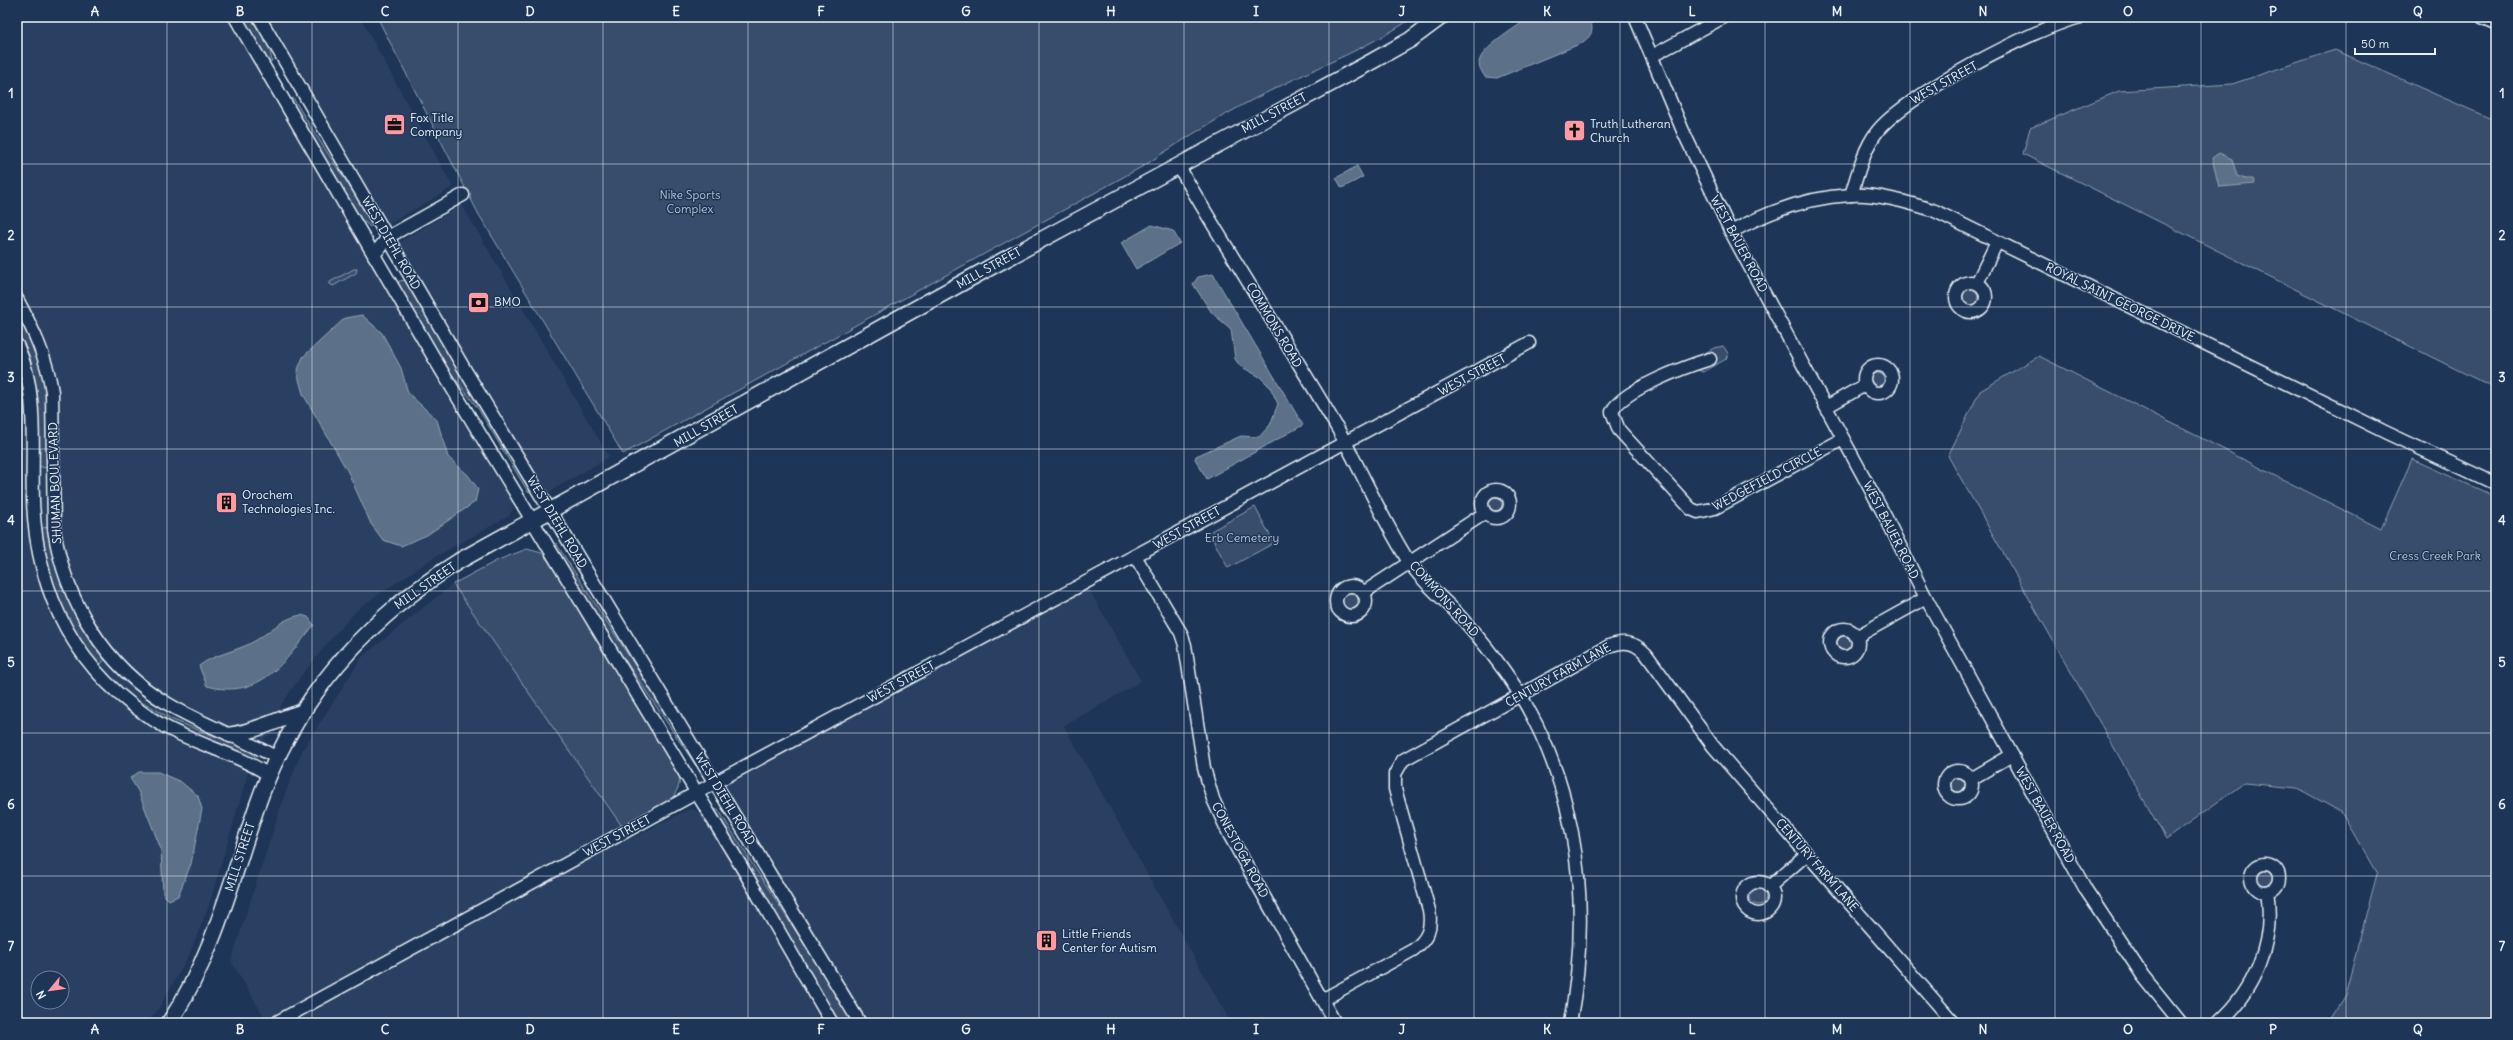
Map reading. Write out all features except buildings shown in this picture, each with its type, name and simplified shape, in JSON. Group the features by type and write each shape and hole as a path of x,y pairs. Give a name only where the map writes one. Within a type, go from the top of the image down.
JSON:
{"main road":[{"name":"MILL STREET","path":"169,1023 191,985 218,927 269,775 277,758 303,712 350,650 376,622 402,600 459,561 551,512 1178,165 1410,40 1441,17"},
{"path":"230,735 262,728 283,717 303,712"}],"street":[{"name":"WEST DIEHL ROAD","path":"235,17 374,255 697,793 832,1023"},
{"name":"WEST DIEHL ROAD","path":"258,17 551,512 860,1023"},
{"name":"WEST BAUER ROAD","path":"1635,17 1683,131 1731,232 1826,407 1926,598 2108,926 2143,976 2181,1023"},
{"path":"1652,56 1724,17"},
{"name":"WEST STREET","path":"1852,195 1860,164 1870,143 1888,119 1906,104 2014,44 2057,24 2081,17"},
{"path":"2482,17 2496,24"},
{"name":"COMMONS ROAD","path":"1178,165 1345,442 1410,562 1478,637 1521,695 1547,748 1557,777 1573,835 1578,864 1582,932 1570,1023"},
{"path":"374,255 388,237 463,195"},
{"name":"ROYAL SAINT GEORGE DRIVE","path":"1731,232 1776,211 1810,201 1852,195 1899,201 1935,210 2387,434 2496,484"},
{"path":"1977,283 1997,242"},
{"name":"SHUMAN BOULEVARD","path":"17,299 44,355 49,372 52,392 54,530 58,551 76,604 93,633 112,659 134,680 168,704 277,758"},
{"name":"WEST STREET","path":"275,1023 715,783 1529,343"},
{"name":"SHUMAN BOULEVARD","path":"17,345 24,360 31,392 34,529 38,555 48,591 64,626 89,662 128,700 160,724 269,775"},
{"name":"WEDGEFIELD CIRCLE","path":"1710,359 1677,370 1623,398 1616,403 1612,412 1619,430 1691,509 1698,512 1715,508 1843,439"},
{"path":"1826,407 1865,385"},
{"path":"1363,593 1485,513"},
{"name":"CONESTOGA ROAD","path":"1135,556 1181,633 1185,645 1204,768 1220,816 1335,1023"},
{"path":"1856,636 1926,598"},
{"name":"CENTURY FARM LANE","path":"1322,1000 1413,950 1425,940 1431,928 1429,910 1395,789 1394,780 1398,767 1412,754 1609,646 1623,642 1640,648 1713,746 1954,1023"},
{"path":"1971,779 2012,755"},
{"path":"1769,887 1807,854"},
{"path":"2218,1023 2238,1002 2251,984 2258,967 2269,930 2270,913 2267,892"}],"shaded area":[{"path":"17,17 228,17 512,500 513,509 509,516 433,558 360,607 334,635 301,676 282,704 248,773 209,905 189,955 159,1008 147,1023 17,1023"},
{"path":"268,17 360,17 453,187 389,224"},
{"path":"1530,17 1589,17 1592,30 1590,36 1580,44 1497,78 1485,77 1479,64 1483,54 1502,36"},
{"path":"2219,153 2232,159 2237,176 2245,179 2253,179 2255,184 2219,187 2212,158"},
{"path":"1357,166 1363,177 1342,188 1336,178"},
{"path":"462,205 609,457 547,493 398,243"},
{"path":"1152,225 1173,231 1180,243 1136,269 1121,243"},
{"path":"1213,274 1303,425 1207,479 1195,459 1196,456 1241,436 1259,437 1270,425 1278,404 1270,387 1260,377 1240,366 1235,359 1231,329 1212,313 1193,284 1198,277"},
{"path":"362,315 382,333 401,368 408,393 437,420 448,457 468,475 478,489 475,502 427,535 401,546 383,540 371,524 348,472 303,394 297,372 303,357 345,318"},
{"path":"1085,582 1141,681 1064,726 1231,1023 868,1023 720,778"},
{"path":"453,584 631,839 687,810 693,809 705,817 826,1023 268,1023 231,961 285,794 302,751 362,657"},
{"path":"301,615 308,617 314,625 292,652 270,675 257,683 242,688 226,689 207,686 199,666 211,659 253,642 282,622"},
{"path":"139,772 158,772 181,782 198,796 202,809 191,864 178,896 169,900 163,894 161,849 138,791 130,778"}],"green space":[{"path":"241,17 250,17 269,46 272,61 268,62 265,58"},
{"name":"Nike Sports Complex","path":"377,17 1414,17 1364,46 1242,105 1145,165 623,454 478,213"},
{"path":"2335,50 2496,121 2496,389 2023,154 2030,128 2119,91 2232,84"},
{"path":"293,98 371,221 372,225 370,227 359,217 290,99"},
{"path":"354,269 357,269 356,273 333,286 330,284 330,282"},
{"path":"406,280 531,490 528,492 479,410 445,365 398,285 399,281"},
{"path":"1970,289 1976,291 1978,297 1976,303 1970,305 1964,303 1962,297 1964,291"},
{"path":"17,313 35,346 41,365 47,422 47,465 45,468 39,466 37,390 30,357 17,331"},
{"path":"1723,346 1728,353 1726,359 1704,372 1697,370 1694,367 1696,358 1714,348"},
{"name":"Cress Creek Park","path":"2039,356 2381,529 2412,459 2496,497 2496,1023 2327,1023 2345,995 2377,874 2341,812 2297,788 2244,783 2166,839 1948,456 1980,391"},
{"path":"1874,373 1880,373 1884,377 1884,383 1880,387 1874,387 1870,383 1870,377"},
{"path":"1492,497 1498,497 1502,501 1502,507 1498,511 1492,511 1488,507 1488,501"},
{"name":"Erb Cemetery","path":"1255,507 1274,543 1228,568 1209,532"},
{"path":"46,527 50,531 57,566 62,582 76,614 105,659 101,664 97,663 82,642 56,597 48,572 44,551 41,529"},
{"path":"556,543 670,720 696,766 603,627 558,554"},
{"path":"527,549 542,553 552,566 680,778 674,796 667,803 660,809 624,829 453,584 498,560"},
{"path":"1350,593 1357,598 1358,601 1353,608 1350,609 1343,604 1342,601 1347,594"},
{"path":"1845,636 1851,638 1853,644 1851,650 1845,652 1839,650 1837,644 1839,638"},
{"path":"145,703 173,720 251,751 257,760 246,758 174,724 145,706 143,704"},
{"path":"1955,778 1961,778 1965,782 1965,788 1961,792 1955,792 1951,788 1951,782"},
{"path":"718,809 854,1023 839,1023 715,810"},
{"path":"2265,870 2272,875 2273,878 2268,885 2265,886 2258,881 2257,878 2262,871"},
{"path":"1758,889 1765,894 1766,897 1761,904 1758,905 1751,900 1750,897 1755,890"}],"place":[{"name":"Fox Title Company","path":"395,125"},
{"name":"Truth Lutheran Church","path":"1575,131"},
{"name":"BMO","path":"478,302"},
{"name":"Orochem Technologies Inc.","path":"226,502"},
{"name":"Little Friends Center for Autism","path":"1046,941"}]}
